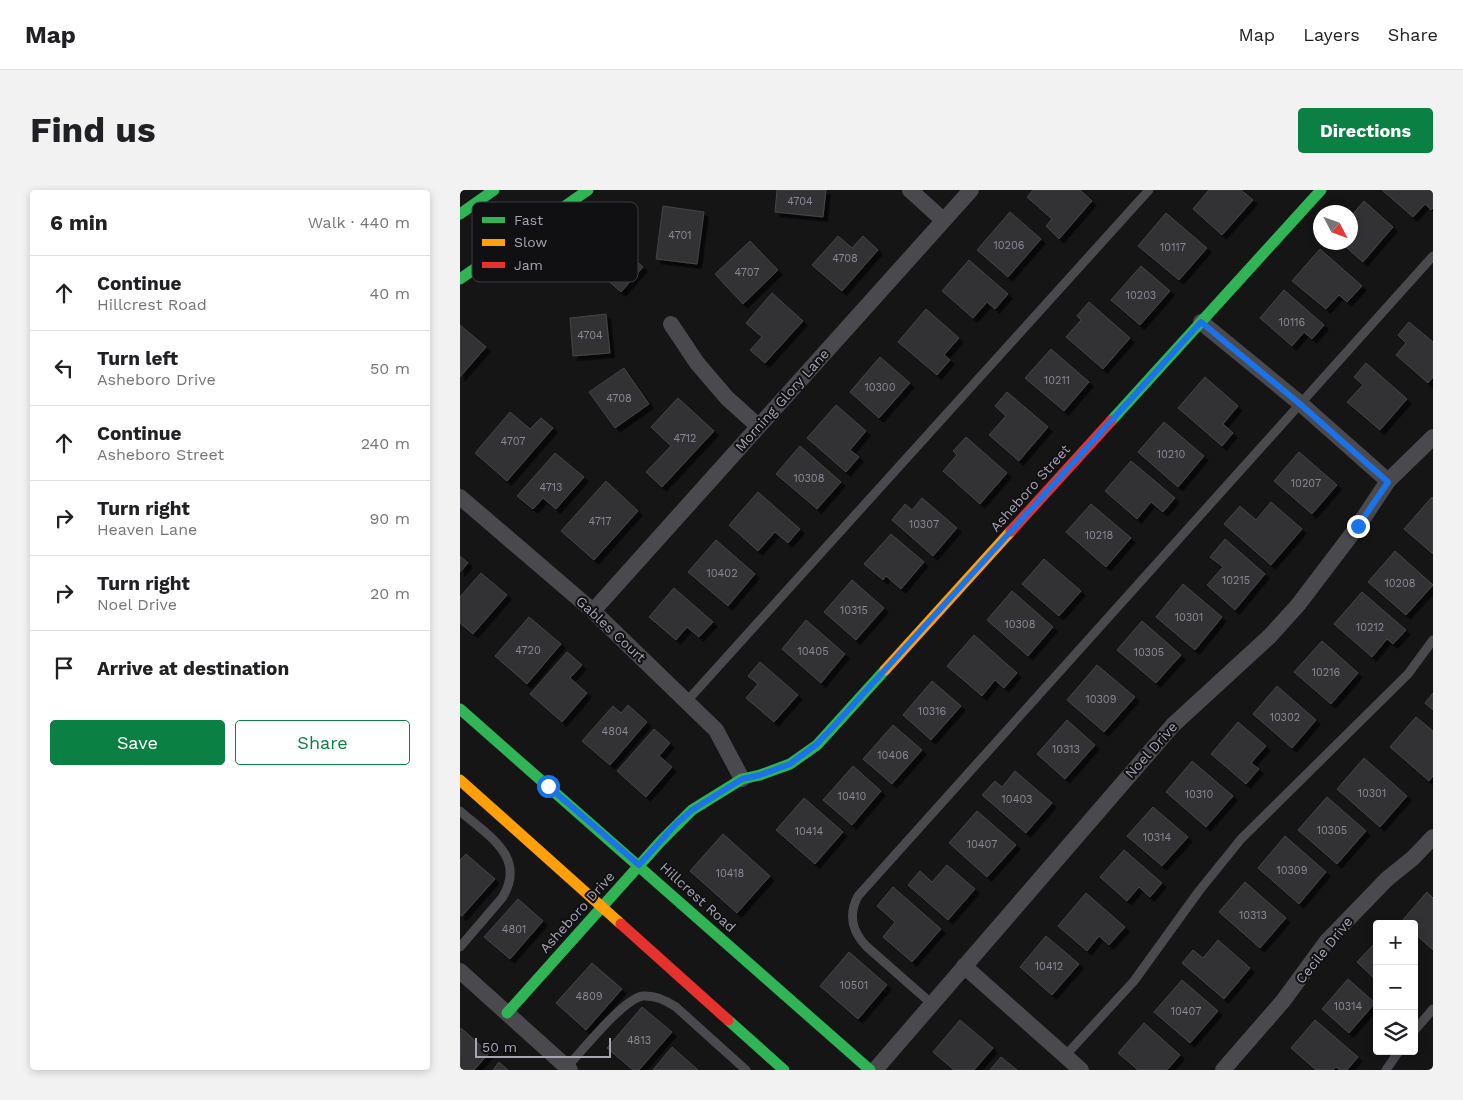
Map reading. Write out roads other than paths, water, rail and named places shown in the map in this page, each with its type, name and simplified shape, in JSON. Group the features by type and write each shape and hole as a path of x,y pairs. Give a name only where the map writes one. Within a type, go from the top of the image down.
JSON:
{"main road":[{"path":"477,202 494,190"},
{"path":"571,202 588,190"},
{"name":"Asheboro Street","path":"742,779 760,775 790,764 817,744 1321,190"},
{"path":"460,214 472,206"},
{"path":"460,279 472,271"},
{"name":"Hillcrest Road","path":"460,709 870,1070"},
{"name":"Asheboro Drive","path":"506,1012 675,825 692,810 742,779"},
{"path":"460,780 784,1070"}],"street":[{"path":"910,190 943,220"},
{"name":"Morning Glory Lane","path":"593,611 971,190"},
{"path":"1201,322 1300,404 1388,482"},
{"path":"671,324 696,364 727,398 758,426"},
{"name":"Noel Drive","path":"875,1070 1173,725 1270,636 1298,605 1358,526 1388,482 1433,437"},
{"name":"Gables Court","path":"460,496 593,611 716,730 742,779"},
{"name":"Cecile Drive","path":"1223,1070 1283,1001 1327,941 1387,879 1433,837"},
{"path":"964,966 1081,1070"},
{"path":"460,971 569,1069"}],"lane":[{"path":"687,701 1149,190"},
{"path":"932,1004 866,946 857,935 852,920 852,910 858,896 1433,256"},
{"path":"1065,1056 1134,981 1199,891 1241,839 1408,674 1433,640"},
{"path":"460,811 505,853 511,868 508,886 502,898 460,946"},
{"path":"569,1069 621,1009 632,1000 642,996 664,998 746,1070"},
{"path":"1418,1026 1433,1009"},
{"path":"1386,1070 1396,1055"}]}
